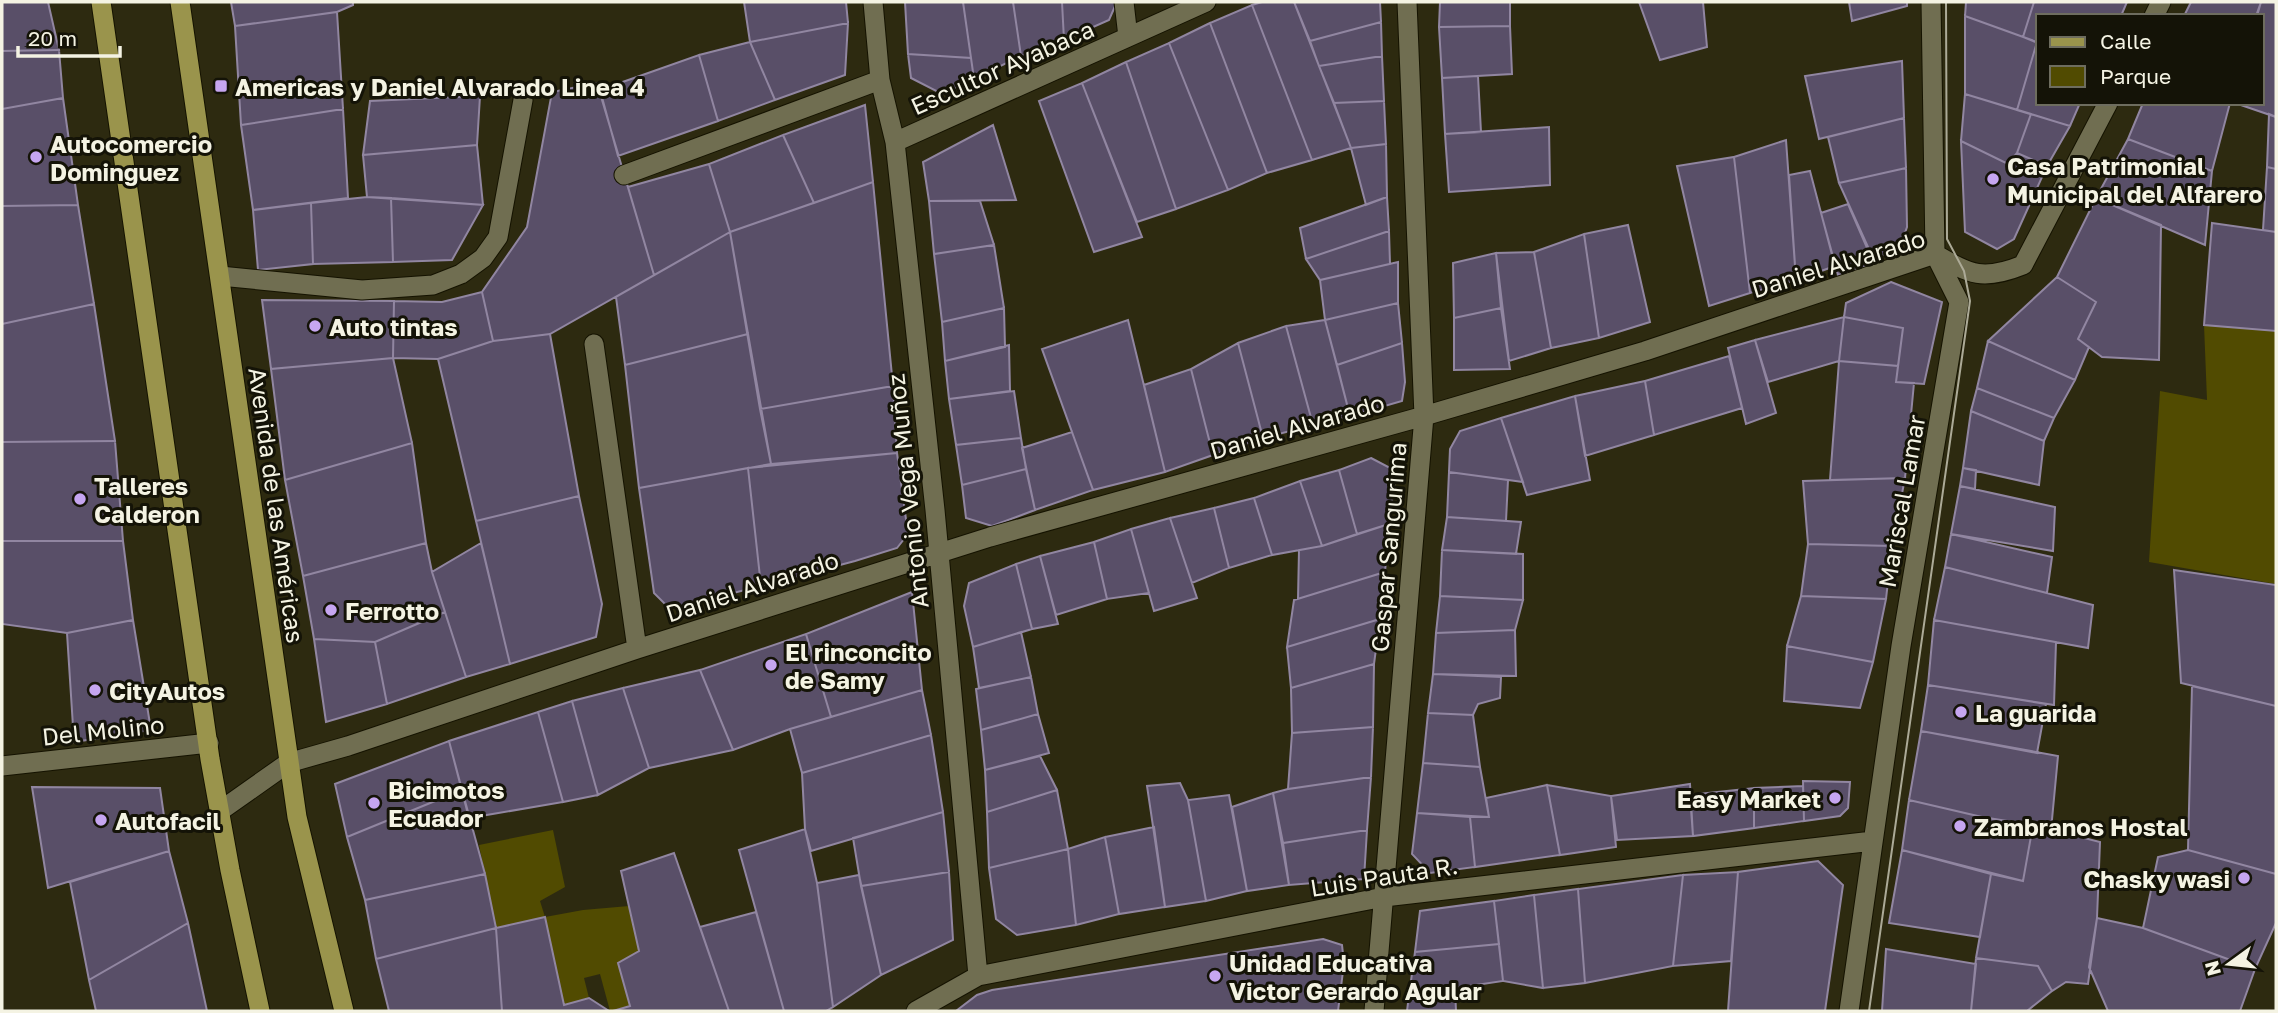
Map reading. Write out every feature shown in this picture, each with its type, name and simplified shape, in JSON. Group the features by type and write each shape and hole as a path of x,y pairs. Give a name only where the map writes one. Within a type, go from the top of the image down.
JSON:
{"main road":[{"path":"101,2 209,743 230,870 260,1011"},
{"name":"Avenida de las Américas","path":"180,2 288,763 297,817 344,1011"}],"street":[{"name":"Antonio Vega Muñoz","path":"873,2 880,80 895,142 939,553 978,976"},
{"path":"1124,2 1128,37"},
{"name":"Escultor Ayabaca","path":"895,142 1206,2"},
{"name":"Gaspar Sangurima","path":"1374,1011 1424,416 1407,2"},
{"name":"Mariscal Lamar","path":"1849,1011 1901,646 1959,302 1936,254 1931,2"},
{"path":"624,175 880,80"},
{"path":"220,276 362,290 433,285 461,274 483,258 498,237 523,100"},
{"name":"Daniel Alvarado","path":"220,811 288,763 348,746 637,649 939,553 1645,351 1936,254 1964,271 1997,275 2022,265 2107,105"},
{"name":"Daniel Alvarado","path":"594,344 637,649"},
{"name":"Del Molino","path":"2,766 209,743"},
{"name":"Luis Pauta R.","path":"918,1011 978,976 1384,897 1873,841"}],"green space":[{"path":"2204,325 2276,331 2276,584 2149,562 2160,391 2207,400"},
{"path":"553,830 565,887 540,901 545,917 629,906 639,951 618,963 630,1006 610,1011 600,974 584,978 589,998 564,1005 544,917 496,928 479,845"}],"building":[{"path":"2,2 48,2 59,50 2,51"},
{"path":"231,2 353,2 353,5 337,12 235,26"},
{"path":"744,2 846,2 848,23 750,42"},
{"path":"905,2 963,2 971,58 908,54"},
{"path":"963,2 1013,2 1021,56 974,79"},
{"path":"1013,2 1062,2 1064,40 1021,56"},
{"path":"1062,2 1116,4 1109,20 1064,40"},
{"path":"1262,2 1294,2 1351,148 1312,160 1252,5"},
{"path":"1294,2 1380,2 1381,22 1310,41"},
{"path":"1440,2 1510,2 1510,26 1439,27"},
{"path":"1639,2 1703,2 1707,47 1660,60"},
{"path":"1849,2 1907,2 1907,6 1852,21"},
{"path":"1966,2 2034,2 2023,37 1965,16"},
{"path":"2034,2 2127,2 2122,14 2036,14 2036,42 2023,37"},
{"path":"2191,2 2261,2 2257,14 2185,14"},
{"path":"2261,2 2276,2 2276,117 2241,105 2264,105 2264,14 2258,14"},
{"path":"1252,5 1312,160 1267,173 1210,23"},
{"path":"337,12 343,109 241,125 235,26"},
{"path":"1965,16 2036,42 2017,110 1965,94"},
{"path":"1381,22 1382,56 1319,66 1310,41"},
{"path":"848,23 845,75 775,100 750,42"},
{"path":"1210,23 1267,173 1228,190 1169,43"},
{"path":"1510,26 1512,74 1442,78 1439,27"},
{"path":"750,42 775,100 718,121 699,55"},
{"path":"1169,43 1228,190 1176,209 1126,62"},
{"path":"2036,45 2036,105 2079,105 2070,126 2017,110"},
{"path":"59,50 63,98 2,109 2,51"},
{"path":"908,54 971,58 974,79 942,94 911,78"},
{"path":"699,55 718,121 618,156 600,90"},
{"path":"1382,56 1384,101 1334,103 1319,66"},
{"path":"1902,61 1904,118 1819,139 1805,76"},
{"path":"1126,62 1176,209 1137,222 1082,83"},
{"path":"1478,76 1481,132 1445,134 1442,78"},
{"path":"597,83 654,275 550,334 493,341 482,292 527,227 552,92"},
{"path":"1082,83 1142,237 1094,252 1039,101"},
{"path":"1965,94 2031,114 2017,153 2008,164 1961,141"},
{"path":"480,96 477,145 363,155 370,101"},
{"name":"Autocomercio Dominguez","path":"63,98 78,205 2,206 2,109"},
{"path":"1384,101 1386,144 1351,148 1334,103"},
{"path":"865,105 873,182 814,203 783,135"},
{"path":"2142,105 2229,105 2212,171 2128,139"},
{"path":"343,109 348,198 253,210 241,125"},
{"path":"2031,114 2070,126 2047,166 2017,153"},
{"path":"2269,114 2276,117 2276,169 2267,167"},
{"path":"1904,118 1906,168 1839,183 1828,137"},
{"path":"993,125 1016,200 929,201 923,162"},
{"path":"1549,127 1550,185 1449,192 1445,134"},
{"path":"783,135 814,203 730,232 709,164"},
{"path":"2128,139 2212,171 2205,245 2096,198"},
{"path":"1786,140 1796,280 1750,293 1734,157"},
{"path":"1961,141 2008,164 2017,153 2047,166 2014,239 1997,249 1965,232"},
{"path":"1386,144 1387,197 1366,205 1351,148"},
{"path":"477,145 483,205 367,197 363,155"},
{"path":"1734,157 1750,293 1709,306 1677,166"},
{"path":"709,164 730,232 654,275 628,187"},
{"path":"2267,167 2276,169 2276,232 2263,230"},
{"path":"1906,168 1907,227 1899,250 1873,258 1839,183"},
{"path":"1810,171 1835,266 1796,280 1789,175"},
{"path":"873,182 893,386 760,409 730,232"},
{"path":"367,197 391,198 393,262 313,264 311,203"},
{"path":"1387,197 1389,231 1306,259 1300,228"},
{"path":"391,198 483,205 452,260 393,262"},
{"path":"2096,198 2161,225 2159,360 2102,357 2078,339 2096,302 2057,277"},
{"path":"929,201 980,201 994,245 934,254"},
{"path":"311,203 313,264 258,270 253,210"},
{"path":"1848,204 1874,264 1838,275 1821,213"},
{"path":"78,205 94,304 2,324 2,206"},
{"path":"2212,223 2276,232 2276,331 2204,325"},
{"path":"1628,225 1650,322 1599,338 1584,234"},
{"path":"1389,231 1390,264 1320,280 1306,259"},
{"path":"730,232 748,334 625,365 616,297"},
{"path":"1584,234 1599,338 1551,348 1534,252"},
{"path":"994,245 1004,308 942,322 934,254"},
{"path":"1534,252 1551,348 1509,361 1496,253"},
{"path":"1496,253 1501,308 1454,318 1453,263"},
{"path":"1398,262 1398,303 1325,320 1320,280"},
{"path":"2057,277 2096,302 2078,339 2089,347 2075,380 1988,341"},
{"path":"1891,282 1942,302 1924,384 1896,382 1903,328 1844,317 1846,303"},
{"path":"482,292 493,341 438,359 393,358 394,301 442,302"},
{"path":"262,300 394,301 393,358 271,369"},
{"path":"1398,303 1402,343 1337,365 1325,320"},
{"path":"94,304 115,441 2,442 2,324"},
{"path":"1004,308 1005,347 945,361 942,322"},
{"path":"1501,308 1510,369 1454,370 1454,318"},
{"path":"1844,317 1903,328 1898,366 1839,361"},
{"path":"1844,317 1839,361 1768,382 1755,340"},
{"path":"1128,320 1165,472 1093,490 1042,349"},
{"path":"1325,320 1350,416 1313,425 1286,326"},
{"path":"1286,326 1313,425 1263,438 1238,343"},
{"path":"550,334 579,496 476,521 438,359 493,341"},
{"path":"748,334 771,464 639,488 625,365"},
{"path":"1755,340 1776,413 1746,424 1728,348"},
{"path":"1988,341 2075,380 2054,418 1977,388"},
{"path":"1238,343 1263,438 1213,455 1191,369"},
{"path":"1402,343 1405,382 1402,401 1350,416 1337,365"},
{"path":"1009,345 1010,391 949,399 945,361"},
{"path":"1729,356 1742,408 1654,435 1645,381"},
{"path":"393,358 412,443 285,480 271,369"},
{"path":"1839,361 1898,366 1896,382 1914,383 1905,478 1830,480"},
{"path":"1191,369 1213,455 1165,472 1144,385"},
{"path":"1645,381 1654,435 1585,456 1575,396"},
{"path":"893,386 897,453 771,464 760,409"},
{"path":"1977,388 2054,418 2044,441 1971,411"},
{"path":"1014,391 1021,438 956,445 949,399"},
{"path":"1575,396 1590,480 1527,495 1501,418"},
{"path":"1971,411 2044,441 2039,485 1963,468"},
{"path":"1501,418 1523,482 1449,472 1450,449 1460,431"},
{"path":"1072,432 1093,490 1035,510 1022,448"},
{"path":"1021,438 1026,469 962,485 956,445"},
{"path":"115,441 123,541 2,541 2,442"},
{"path":"412,443 426,543 303,576 285,480"},
{"path":"897,453 908,534 897,548 761,586 748,468"},
{"path":"1371,458 1396,471 1389,524 1357,534 1339,470"},
{"path":"748,468 761,586 670,609 654,593 639,488"},
{"path":"1963,468 1976,470 1975,489 1960,486"},
{"path":"1026,469 1035,510 992,526 966,518 962,485"},
{"path":"1339,470 1357,534 1322,546 1300,481"},
{"path":"1449,472 1508,480 1506,521 1447,517"},
{"path":"1905,478 1892,546 1808,544 1803,481"},
{"path":"1300,481 1322,546 1272,555 1254,498"},
{"path":"1960,486 2055,507 2053,551 1951,534"},
{"path":"579,496 602,604 596,637 510,664 476,521"},
{"path":"1254,498 1272,555 1229,568 1214,508"},
{"path":"1214,508 1229,568 1192,583 1170,518"},
{"path":"1447,517 1521,522 1516,554 1442,550"},
{"path":"1170,518 1197,598 1154,611 1131,529"},
{"path":"1389,524 1385,572 1298,599 1299,550 1322,546"},
{"path":"1131,529 1149,593 1107,599 1094,542"},
{"path":"1951,534 2052,557 2047,593 1945,567"},
{"path":"2,541 123,541 133,620 67,633 2,624"},
{"path":"1094,542 1107,599 1056,615 1040,556"},
{"path":"426,543 445,612 375,642 314,639 303,576"},
{"path":"481,543 510,664 466,677 432,572"},
{"path":"1808,544 1892,546 1886,599 1801,596"},
{"path":"1442,550 1523,554 1523,600 1440,596"},
{"path":"1040,556 1058,624 1032,629 1016,564"},
{"path":"1016,564 1032,629 973,647 964,606 969,583"},
{"path":"1945,567 2093,605 2088,648 1934,620"},
{"path":"2174,570 2276,585 2276,706 2181,683"},
{"path":"1385,572 1380,619 1287,647 1294,600"},
{"path":"912,592 922,690 831,717 806,634"},
{"path":"1440,596 1523,600 1515,630 1436,633"},
{"path":"1801,596 1886,599 1873,662 1787,646"},
{"path":"445,612 466,677 387,704 375,642"},
{"path":"1380,619 1374,664 1291,688 1287,647"},
{"path":"133,620 151,730 74,742 67,633"},
{"path":"1934,620 2056,642 2054,705 1928,685"},
{"path":"1515,630 1516,676 1433,674 1436,633"},
{"path":"1021,632 1031,677 979,688 973,647"},
{"path":"806,634 831,717 733,750 700,670"},
{"path":"314,639 375,642 387,704 326,722"},
{"path":"1787,646 1873,662 1860,708 1784,701"},
{"path":"1374,664 1373,727 1292,733 1291,688"},
{"path":"700,670 733,750 649,768 623,688"},
{"path":"1433,674 1501,677 1500,698 1478,704 1473,715 1428,713"},
{"path":"1031,677 1038,714 981,730 976,689"},
{"path":"1928,685 2046,704 2037,753 1921,731"},
{"path":"2192,686 2276,706 2276,874 2188,850"},
{"path":"623,688 649,768 598,795 572,701"},
{"path":"922,690 931,735 802,773 790,729"},
{"path":"572,701 598,795 563,802 538,712"},
{"path":"538,712 563,802 469,818 449,741"},
{"path":"1428,713 1473,715 1480,767 1423,763"},
{"path":"1038,714 1049,753 985,770 981,730"},
{"path":"1373,727 1371,777 1288,789 1292,733"},
{"path":"1921,731 2058,756 2051,830 1909,800"},
{"path":"931,735 943,812 811,851 805,829 802,773"},
{"path":"449,741 462,790 347,837 335,784"},
{"path":"1040,756 1057,790 987,812 985,770"},
{"path":"1423,763 1480,767 1489,817 1417,813"},
{"path":"1371,777 1367,830 1283,843 1273,793"},
{"path":"1803,781 1850,782 1848,808 1840,816 1804,821"},
{"path":"1180,783 1188,800 1206,901 1165,907 1147,786"},
{"path":"1690,784 1693,836 1617,840 1611,796"},
{"path":"1547,785 1560,855 1475,867 1470,817 1489,817 1486,798"},
{"path":"1547,785 1611,796 1616,847 1560,855"},
{"path":"1803,786 1804,821 1754,828 1754,788"},
{"name":"Autofacil","path":"32,787 160,788 169,851 48,888"},
{"path":"1754,788 1754,828 1693,836 1690,795"},
{"path":"462,790 485,874 365,900 347,837"},
{"path":"1057,790 1068,849 989,868 987,812"},
{"path":"1273,793 1289,885 1247,891 1232,807"},
{"path":"1229,795 1247,891 1206,901 1188,800"},
{"path":"1909,800 1982,817 2033,825 2023,881 1902,850"},
{"path":"943,812 949,872 861,886 853,838"},
{"path":"1417,813 1470,817 1475,867 1430,873 1412,854"},
{"path":"2033,825 2100,842 2097,918 2088,984 2066,982 2052,991 2038,966 1976,958 1991,874 2023,881"},
{"path":"1154,827 1165,907 1119,914 1105,837"},
{"path":"805,829 817,883 833,1007 826,1011 784,1011 739,850"},
{"path":"1367,830 1364,879 1289,885 1283,843"},
{"path":"1105,837 1119,914 1076,925 1068,849"},
{"path":"1068,849 1076,925 1017,935 996,919 989,868"},
{"path":"1902,850 1991,874 1980,937 1889,923"},
{"path":"2188,850 2276,874 2276,923 2255,969 2143,928 2158,857"},
{"path":"169,851 188,923 89,980 70,882"},
{"path":"674,853 729,1011 613,1011 630,1006 618,963 639,951 621,871"},
{"path":"1818,861 1843,885 1825,1011 1728,1011 1738,872"},
{"path":"949,872 953,940 881,975 861,886"},
{"path":"1738,872 1731,961 1673,966 1683,875"},
{"path":"485,874 496,928 376,959 365,900"},
{"path":"859,875 881,975 833,1007 817,883"},
{"path":"1683,875 1673,966 1585,983 1578,889"},
{"path":"1578,889 1585,983 1543,988 1534,895"},
{"path":"1534,895 1543,988 1503,981 1494,901"},
{"path":"1494,901 1499,944 1415,952 1420,911"},
{"path":"756,912 784,1011 729,1011 700,927"},
{"path":"545,917 564,1005 589,998 609,1011 502,1011 496,928"},
{"path":"2097,918 2143,928 2255,969 2240,1011 2108,1011 2089,967"},
{"path":"188,923 207,1011 96,1011 89,980"},
{"path":"496,928 502,1011 389,1011 376,959"},
{"name":"Unidad Educativa Victor Gerardo Agular","path":"1323,939 1342,945 1344,963 1338,1011 956,1011 977,995 992,990"},
{"path":"1499,944 1503,981 1409,995 1415,952"},
{"path":"1886,949 1976,964 1971,1011 1882,1011"},
{"path":"1976,958 2038,966 2052,991 2027,1011 1971,1011"},
{"path":"1455,988 1456,1011 1407,1011 1409,995"}],"tram line":[{"path":"1869,1011 1970,301 1964,271 1947,239 1946,2"}],"place":[{"name":"Americas y Daniel Alvarado Linea 4","path":"221,86"},
{"name":"Autocomercio Dominguez","path":"36,157"},
{"name":"Casa Patrimonial Municipal del Alfarero","path":"1993,179"},
{"name":"Auto tintas","path":"315,326"},
{"name":"Talleres Calderon","path":"80,499"},
{"name":"Ferrotto","path":"331,610"},
{"name":"El rinconcito de Samy","path":"771,665"},
{"name":"CityAutos","path":"95,690"},
{"name":"La guarida","path":"1961,712"},
{"name":"Easy Market","path":"1835,798"},
{"name":"Bicimotos Ecuador","path":"374,803"},
{"name":"Autofacil","path":"101,820"},
{"name":"Zambranos Hostal","path":"1960,826"},
{"name":"Chasky wasi","path":"2244,878"},
{"name":"Unidad Educativa Victor Gerardo Agular","path":"1215,976"}]}
